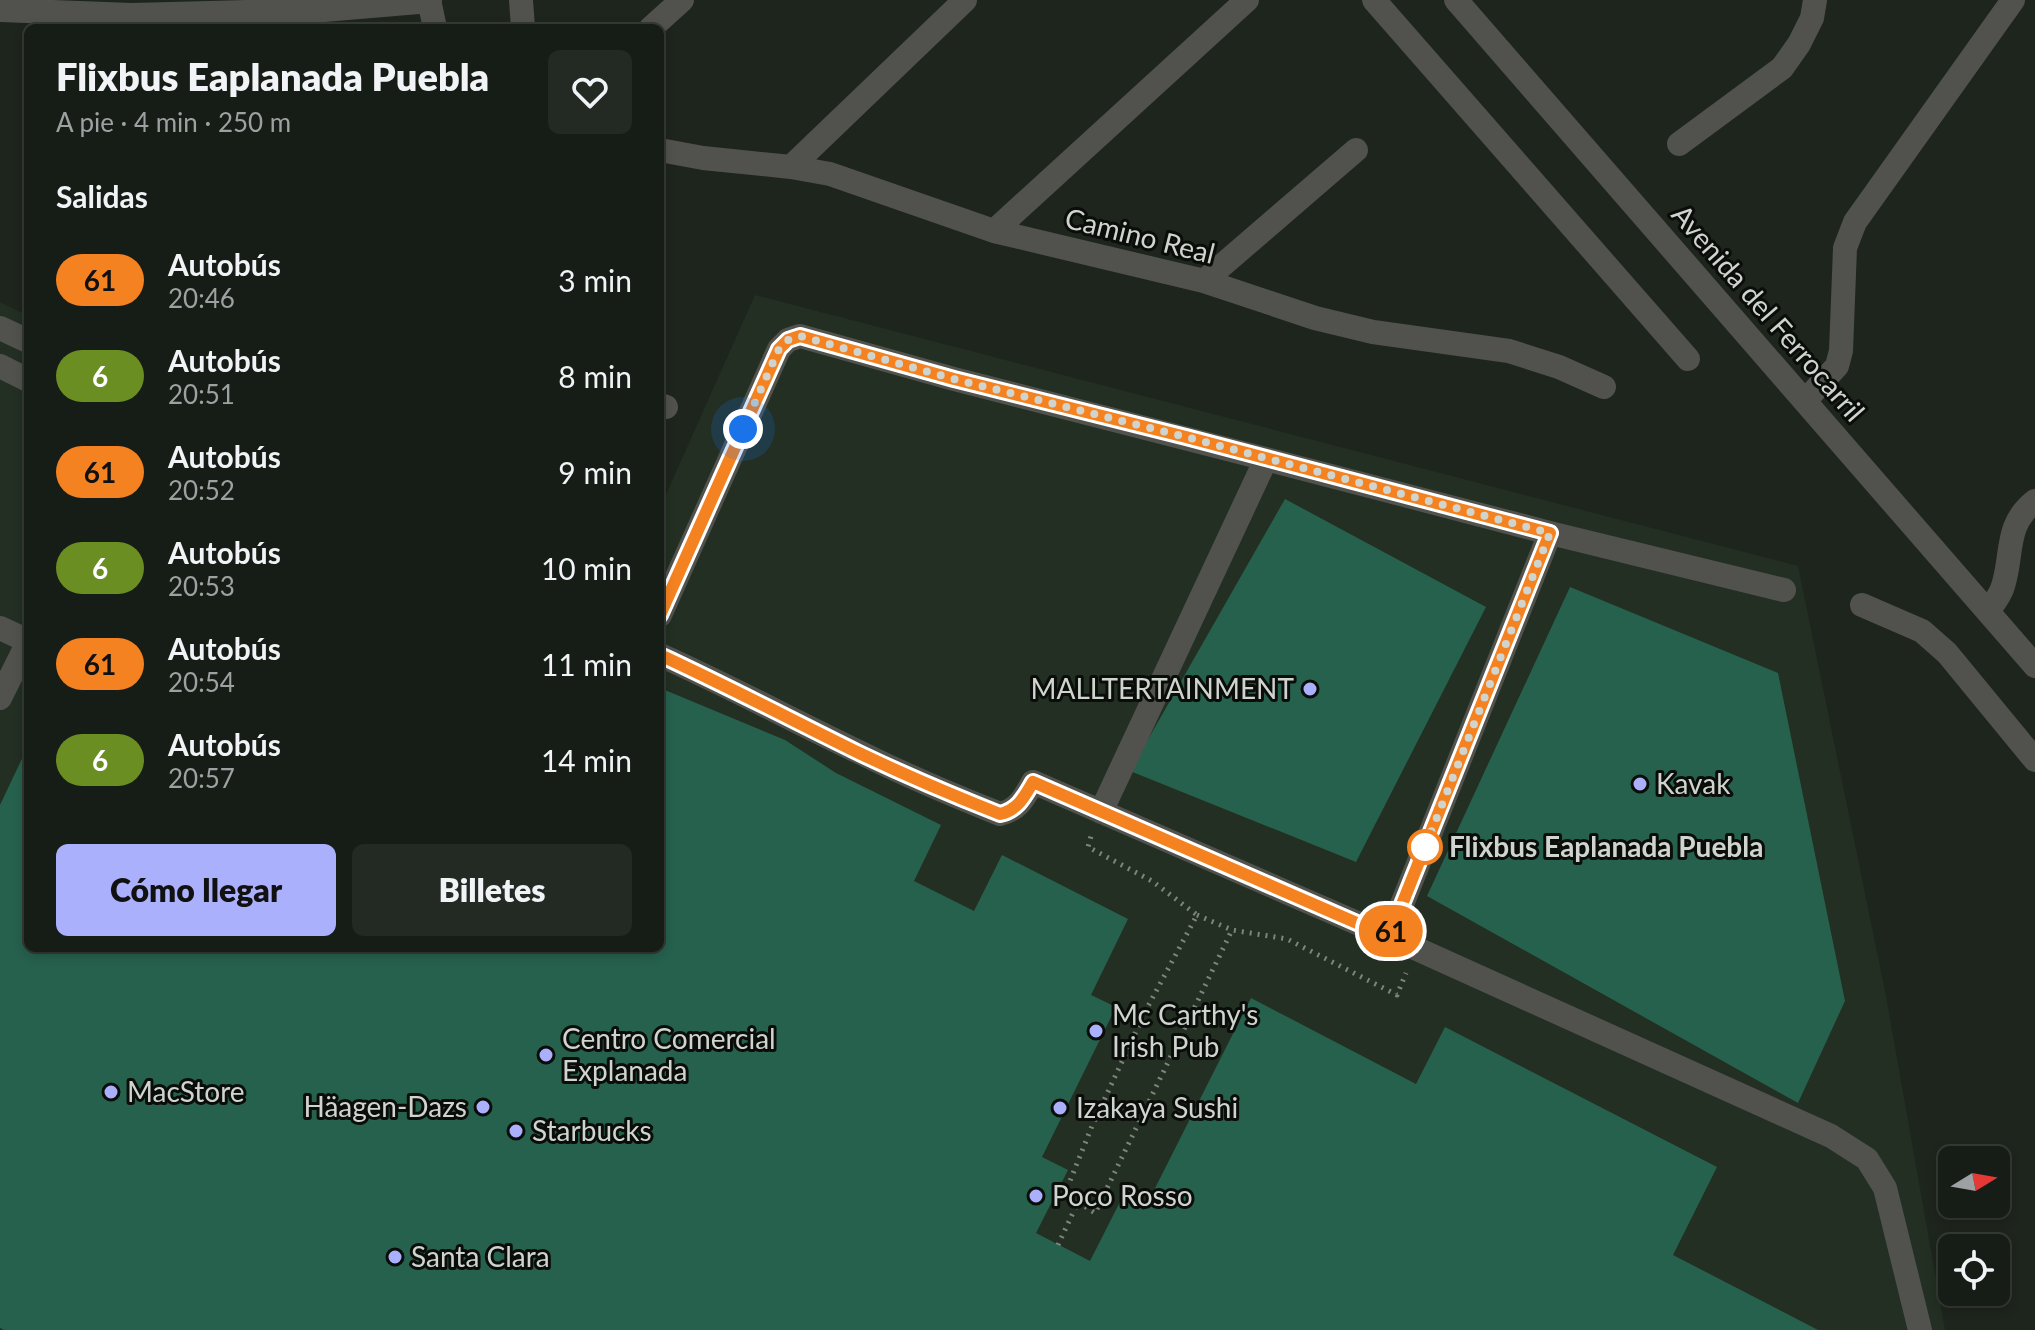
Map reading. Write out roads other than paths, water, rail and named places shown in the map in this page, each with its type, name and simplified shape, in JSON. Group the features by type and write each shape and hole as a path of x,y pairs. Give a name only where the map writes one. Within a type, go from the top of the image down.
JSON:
{"street":[{"path":"0,10 132,15 324,10 430,0 434,24"},
{"path":"521,0 523,24"},
{"path":"655,24 682,0"},
{"path":"791,167 965,0"},
{"path":"994,231 1247,0"},
{"path":"1374,0 1688,359"},
{"name":"Avenida del Ferrocarril","path":"1456,0 2035,666"},
{"path":"1679,144 1782,68 1812,18 1815,0"},
{"path":"1805,401 1837,366 1841,351 1845,248 1855,222 2013,0"},
{"path":"1204,281 1356,150"},
{"name":"Camino Real","path":"664,151 830,174 994,231 1204,281 1315,318 1373,332 1509,351 1559,367 1604,387"},
{"path":"0,328 24,339"},
{"path":"664,606 779,349 788,340 800,336 954,379 1550,533 1784,590"},
{"path":"0,366 24,378"},
{"path":"1101,812 1266,459"},
{"path":"1988,611 2001,593 2015,525 2030,505"},
{"path":"1389,937 1550,533"},
{"path":"1862,605 1922,631 1947,653 2035,760"},
{"path":"0,628 24,640"},
{"path":"0,698 24,650"},
{"path":"664,657 859,753 1000,814 1019,805 1033,782 1417,949 1831,1136 1867,1159 1885,1188 1920,1330"}],"place":[{"name":"MALLTERTAINMENT","path":"1310,689"},
{"name":"Kavak","path":"1640,784"},
{"name":"Flixbus Eaplanada Puebla","path":"1425,847"},
{"name":"Mc Carthy's Irish Pub","path":"1096,1031"},
{"name":"Centro Comercial Explanada","path":"546,1055"},
{"name":"MacStore","path":"111,1092"},
{"name":"Häagen-Dazs","path":"483,1107"},
{"name":"Izakaya Sushi","path":"1060,1108"},
{"name":"Starbucks","path":"516,1131"},
{"name":"Poco Rosso","path":"1036,1196"},
{"name":"Santa Clara","path":"395,1257"}]}
